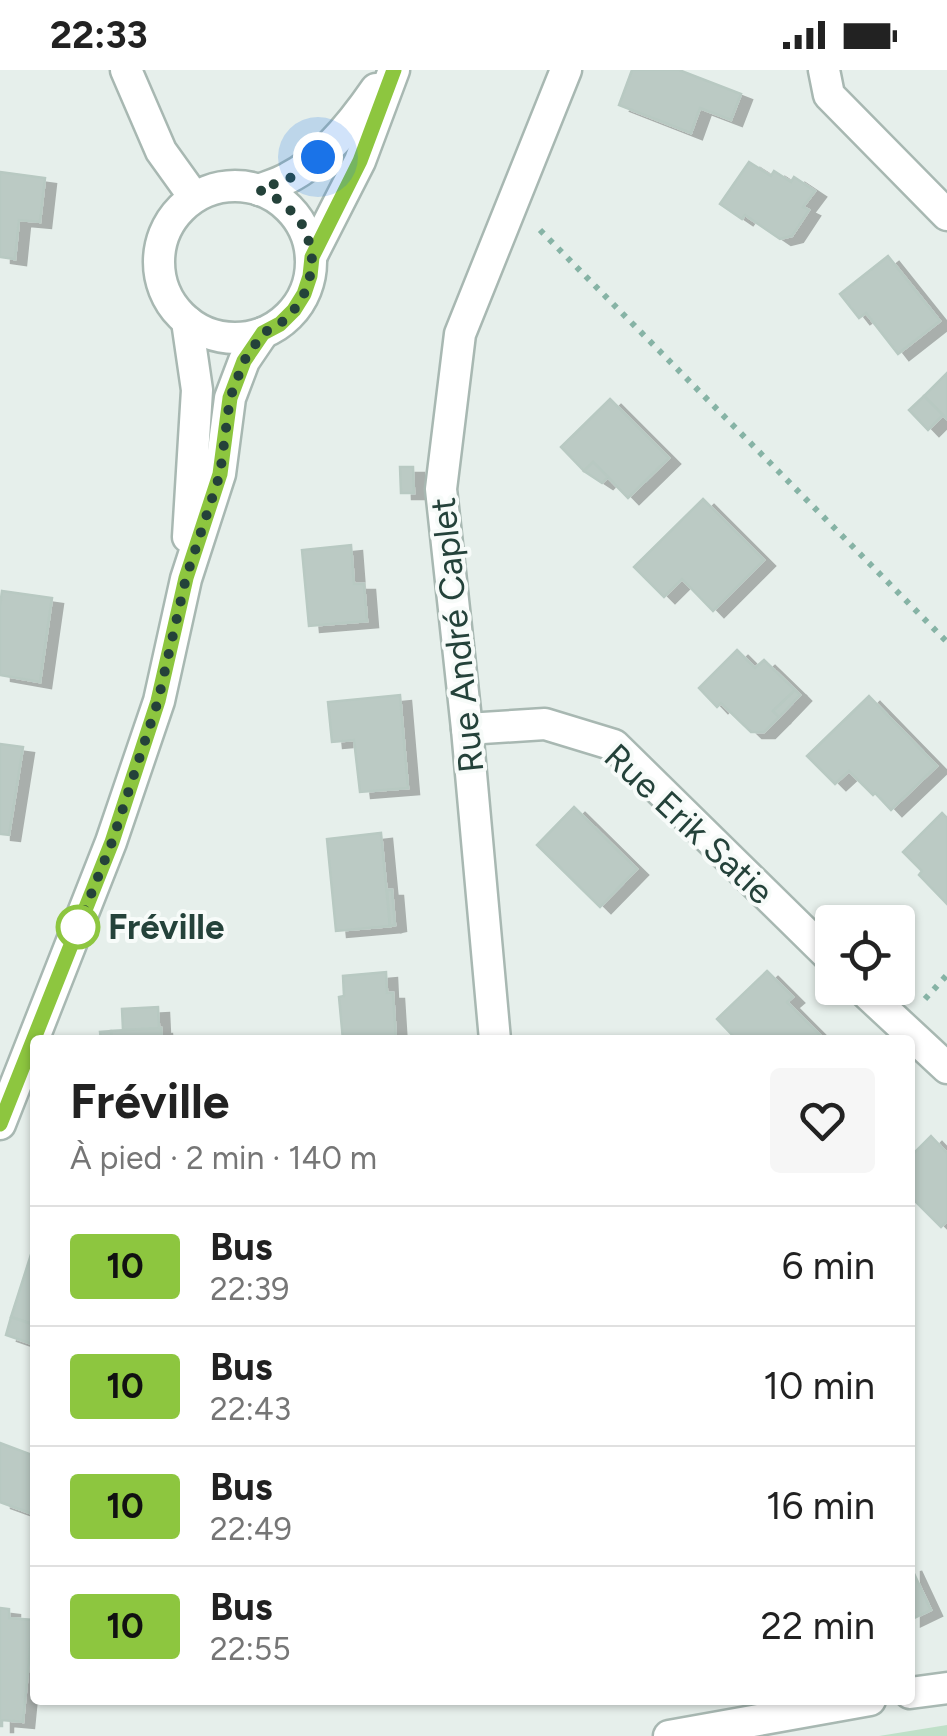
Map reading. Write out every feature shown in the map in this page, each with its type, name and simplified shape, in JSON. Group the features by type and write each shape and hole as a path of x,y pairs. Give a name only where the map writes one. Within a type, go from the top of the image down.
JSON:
{"street":[{"path":"126,70 162,151 194,197"},
{"path":"259,190 290,178 318,157 392,70"},
{"path":"312,257 360,161 392,70"},
{"name":"Rue André Caplet","path":"495,1035 441,489 460,334 566,70"},
{"path":"824,70 830,95 947,215"},
{"path":"232,185 259,190 271,194 290,210 300,220 308,238 312,257 304,294 280,324 263,333 225,338 205,332 173,308 166,291 158,268 166,228 178,210 212,188 232,185"},
{"path":"186,578 197,390 187,321"},
{"path":"35,1035 112,842 158,701 186,578 220,474 230,398 244,361 263,333"},
{"name":"Rue Erik Satie","path":"467,729 546,724 614,744 815,942"},
{"path":"880,1005 912,1035"},
{"path":"915,1038 947,1068"},
{"path":"0,1124 30,1048"},
{"path":"915,1693 947,1688"},
{"path":"669,1736 732,1712 812,1705"}],"path":[{"path":"513,203 947,642"}],"green space":[{"path":"947,1725 947,1736 879,1736"}],"building":[{"path":"632,70 679,70 741,94 731,120 700,108 691,133 619,105"},
{"path":"749,162 771,176 774,171 791,182 794,177 815,191 803,207 809,210 792,236 780,239 745,215 742,219 720,204"},
{"path":"0,172 45,178 40,222 19,220 15,259 0,257"},
{"path":"888,256 940,321 898,354 866,313 859,318 840,294"},
{"path":"947,373 947,419 924,396"},
{"path":"924,396 943,415 928,430 909,410"},
{"path":"610,399 669,458 628,498 593,462 584,471 561,447"},
{"path":"593,462 608,477 602,483 584,471"},
{"path":"400,467 413,467 414,493 401,493"},
{"path":"703,499 764,560 713,611 682,579 664,597 634,567"},
{"path":"351,545 354,584 364,584 367,621 309,626 302,550"},
{"path":"2,591 52,598 40,682 0,675"},
{"path":"737,650 755,668 764,660 795,690 773,711 779,717 764,732 751,732 699,688"},
{"path":"795,690 800,695 779,717 773,711"},
{"path":"400,695 408,788 360,792 354,740 332,742 328,702"},
{"path":"869,696 937,766 891,810 849,771 835,784 807,756"},
{"path":"0,744 23,747 9,835 0,834"},
{"path":"574,807 637,869 600,907 537,845"},
{"path":"942,813 947,818 947,904 903,852"},
{"path":"381,833 390,926 336,931 327,839"},
{"path":"387,890 392,890 395,925 390,926"},
{"path":"767,971 793,997 787,1002 820,1035 732,1035 717,1019"},
{"path":"386,972 387,993 393,993 396,1035 343,1035 339,997 344,996 343,976"},
{"path":"158,1007 159,1028 123,1030 122,1009"},
{"path":"161,1028 162,1035 111,1035 111,1031"},
{"path":"931,1136 947,1153 947,1221 941,1227 915,1201 915,1152"},
{"path":"30,1258 30,1323 11,1317"},
{"path":"11,1317 30,1323 30,1343 6,1335"},
{"path":"0,1443 30,1454 30,1513 0,1502"},
{"path":"915,1576 931,1610 915,1618"},
{"path":"0,1608 9,1609 9,1618 30,1620 30,1651 23,1722 2,1720 0,1726"}],"bus line":[{"name":"10","path":"36,1035 112,842 158,701 186,578 220,474 230,398 244,361 263,333 280,324 304,294 312,257 360,161 394,70"},
{"name":"10","path":"0,1124 30,1051"}],"place":[{"name":"Fréville","path":"78,927"}],"route":[{"path":"78,927 112,842 158,701 186,578 220,474 230,398 244,361 263,333 294,310 310,276 312,257 300,220 271,194 259,190 290,178 318,157"}]}
